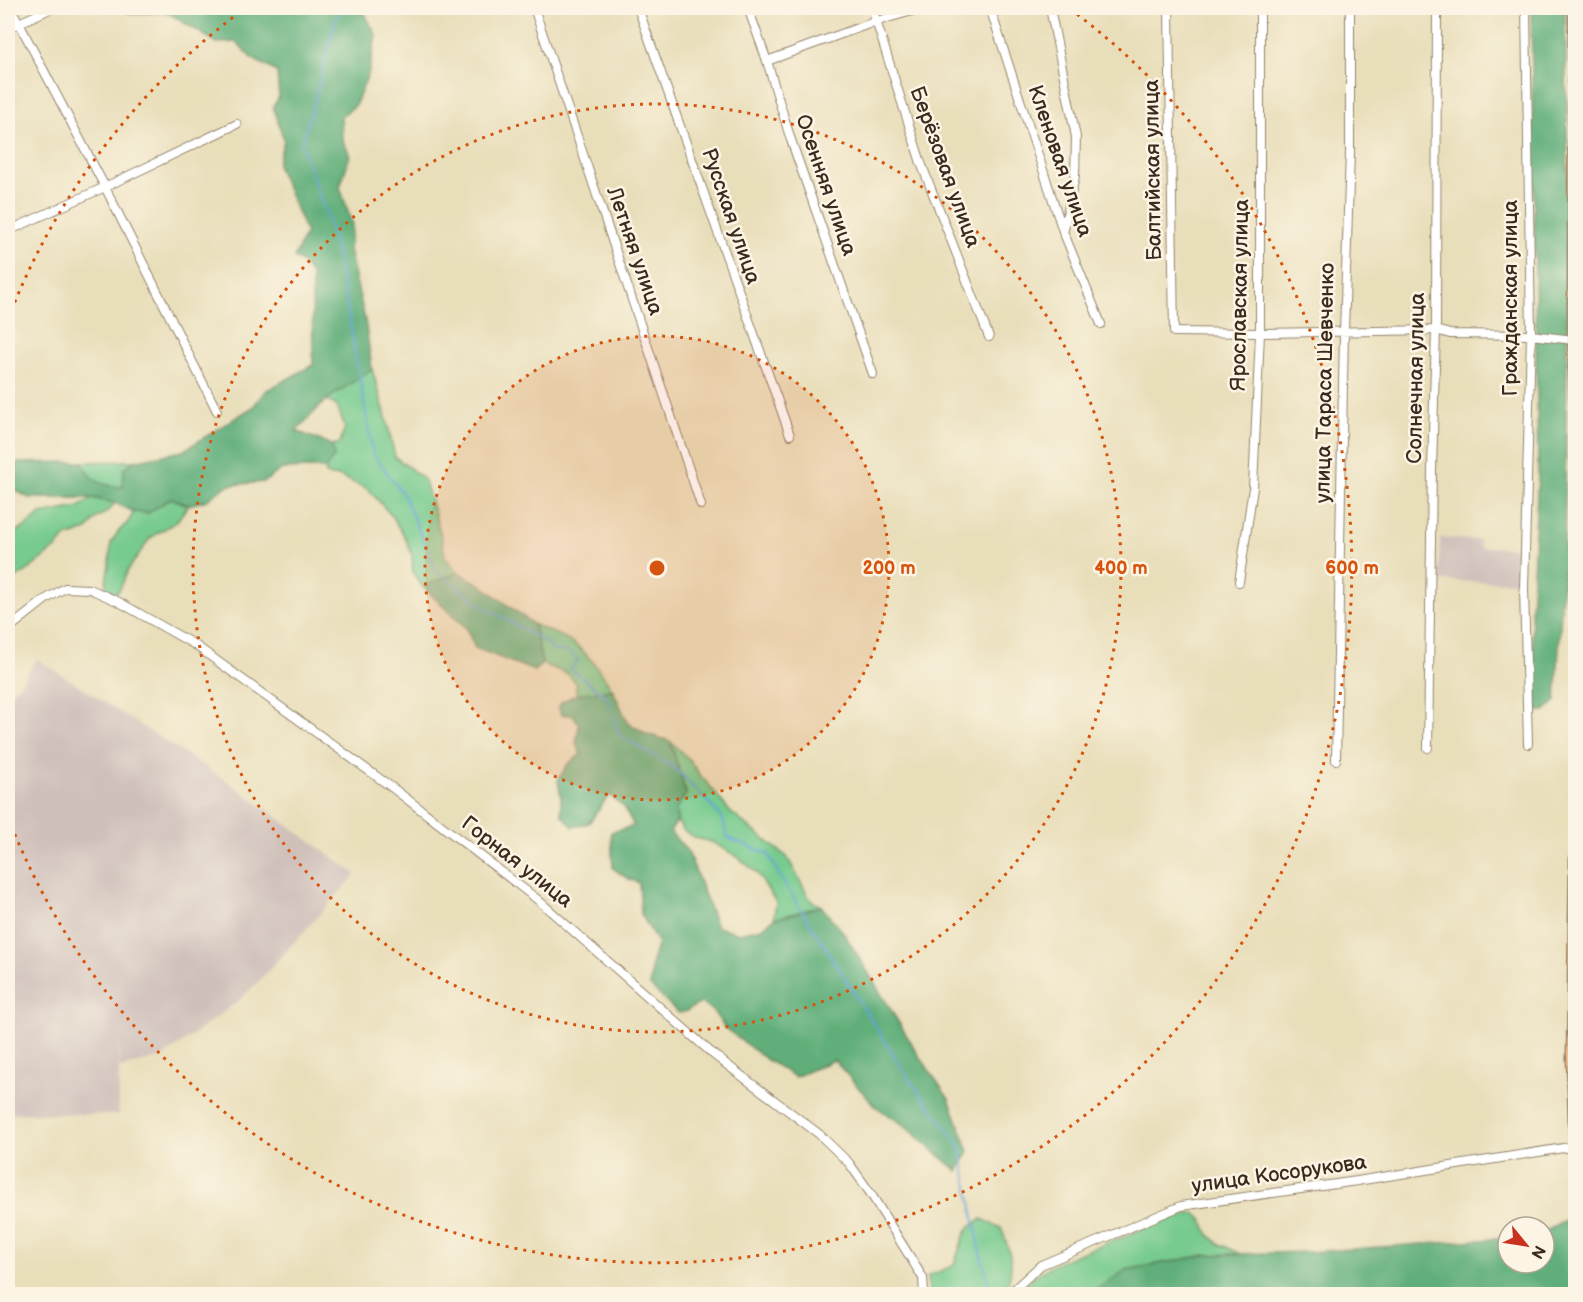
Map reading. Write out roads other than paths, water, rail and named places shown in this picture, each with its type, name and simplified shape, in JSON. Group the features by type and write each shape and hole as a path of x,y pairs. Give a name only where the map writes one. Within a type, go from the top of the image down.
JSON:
{"main road":[{"path":"1575,8 1575,400"},
{"path":"1575,860 1573,1058 1575,1152"}],"street":[{"path":"11,8 105,187 217,411"},
{"path":"8,28 52,8"},
{"name":"Летняя улица","path":"534,8 701,505"},
{"name":"Русская улица","path":"638,8 790,435"},
{"name":"Осенняя улица","path":"748,8 790,137 873,374"},
{"name":"Берёзовая улица","path":"872,8 921,163 989,337"},
{"path":"767,61 877,21 923,8"},
{"name":"Кленовая улица","path":"990,8 1063,231 1101,324"},
{"path":"1050,8 1076,137 1075,176 1063,231"},
{"name":"Балтийская улица","path":"1169,8 1174,332 1260,333"},
{"name":"Ярославская улица","path":"1239,582 1253,488 1260,333 1260,8"},
{"name":"улица Тараса Шевченко","path":"1336,760 1338,589 1350,152 1350,8"},
{"name":"Солнечная улица","path":"1428,748 1436,330 1437,8"},
{"name":"Гражданская улица","path":"1526,8 1531,335 1524,588 1528,744"},
{"path":"8,231 237,124"},
{"path":"1260,333 1436,330 1450,334 1531,335 1574,340"},
{"name":"Горная улица","path":"8,629 46,599 65,588 90,589 119,602 195,645 394,789 538,900 714,1054 819,1134 849,1163 872,1194 924,1278 924,1294"},
{"name":"улица Косорукова","path":"1009,1294 1041,1265 1181,1206 1575,1146"}],"waterway":[{"path":"339,8 301,144 329,222 344,289 373,454 403,494 437,572 484,607 545,642 554,651 567,651 578,660 571,669 607,697 610,707"},
{"path":"613,715 618,734 677,770 722,817 728,838 768,854 909,1079 960,1146 989,1284 984,1294"}]}
